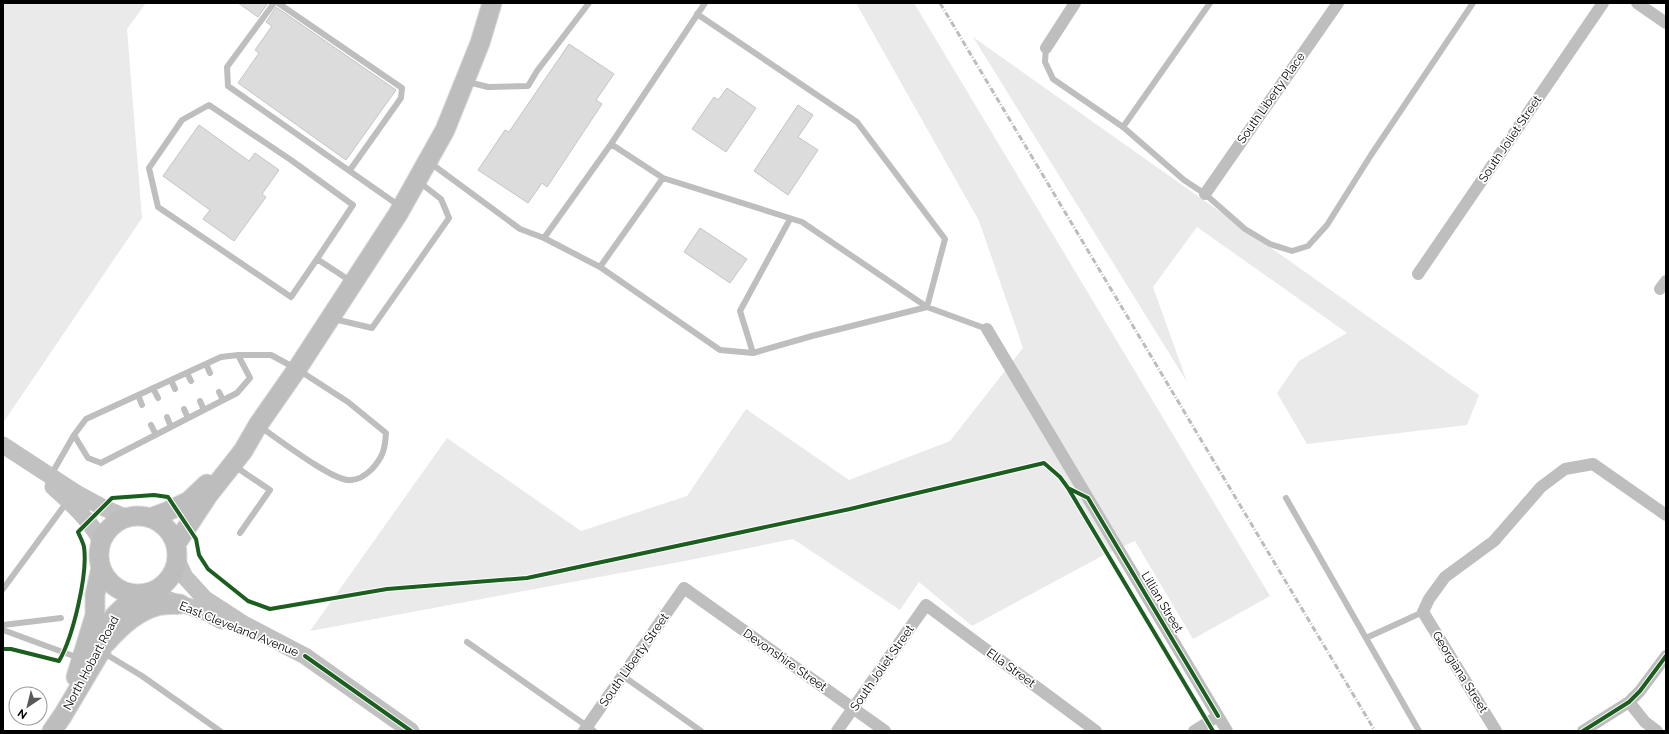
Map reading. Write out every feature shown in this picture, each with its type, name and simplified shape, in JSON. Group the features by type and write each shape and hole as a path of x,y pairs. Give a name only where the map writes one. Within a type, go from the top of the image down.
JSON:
{"main road":[{"path":"177,552 170,532 162,524 150,518 139,516 127,518 116,523 101,541 99,554 101,567 106,578 114,586 125,592 143,594 160,588 169,581 175,571 177,552 209,494 234,465 258,425 297,369 402,208 444,130 480,43 492,3"},
{"path":"150,518 188,501 212,479 258,425"},
{"path":"3,445 78,494 127,518"},
{"path":"17,455 68,501 96,531 101,541"},
{"name":"East Cleveland Avenue","path":"177,552 185,577 205,599 242,623 305,656 411,731"},
{"name":"North Hobart Road","path":"63,715 95,614 95,595 101,567"},
{"name":"East Cleveland Avenue","path":"143,594 205,612 247,633 305,656"},
{"name":"North Hobart Road","path":"52,731 101,651 114,616 143,594"},
{"path":"101,651 114,633 142,612 158,605 180,604"}],"street":[{"path":"1046,48 1075,3"},
{"name":"South Liberty Place","path":"1205,194 1338,3"},
{"name":"South Joliet Street","path":"1418,274 1603,3"},
{"path":"1637,3 1666,23"},
{"name":"Lillian Street","path":"987,329 1228,731"},
{"path":"1423,612 1429,599 1445,577 1494,541 1541,486 1565,469 1593,464 1666,515"},
{"name":"South Liberty Street","path":"589,730 623,676 684,588"},
{"name":"Devonshire Street","path":"684,588 885,731"},
{"name":"South Joliet Street","path":"837,731 926,606"},
{"name":"Ella Street","path":"926,606 1096,731"},
{"name":"Georgiana Street","path":"1423,612 1496,731"},
{"path":"1583,731 1629,702 1640,691 1666,656"},
{"path":"1629,702 1645,722 1656,731"},
{"path":"1194,731 1218,716"}],"lane":[{"path":"274,3 227,67 228,86 350,170 402,208"},
{"path":"278,3 402,88 401,98 350,170"},
{"path":"464,82 488,87 528,86 537,71 589,3"},
{"path":"544,238 611,144 705,3"},
{"path":"1123,127 1210,3"},
{"path":"1046,48 1045,62 1053,79 1123,127 1184,180 1205,194 1245,228 1270,244 1292,251 1308,246 1327,225 1371,154 1473,3"},
{"path":"697,14 857,122 945,239 927,307"},
{"path":"209,104 291,160 353,205 317,259 291,297 158,207 149,168 182,120 209,104"},
{"path":"611,144 663,178 802,222 927,307 987,329"},
{"path":"427,161 520,229 544,238 600,267 720,350 753,353 812,336 927,307"},
{"path":"600,267 663,178"},
{"path":"330,318 372,328 449,218 441,199 417,180"},
{"path":"753,353 740,311 790,219"},
{"path":"317,259 353,283"},
{"path":"74,435 88,458 101,463 237,393 250,378 238,355"},
{"path":"51,475 74,435 86,419 206,364 221,358 238,355 271,355 297,369 348,402 386,433 385,446 381,460 366,475 349,481 333,475 258,425"},
{"path":"206,364 210,372"},
{"path":"187,373 191,381"},
{"path":"171,380 175,389"},
{"path":"154,388 158,398"},
{"path":"220,392 223,400"},
{"path":"138,395 142,405"},
{"path":"200,401 204,410"},
{"path":"184,409 188,418"},
{"path":"167,417 171,427"},
{"path":"151,425 156,435"},
{"path":"234,465 270,490 240,533"},
{"path":"1286,498 1419,731"},
{"path":"3,589 68,501"},
{"path":"1366,638 1423,612"},
{"path":"3,625 61,618"},
{"path":"3,630 82,659"},
{"path":"467,642 589,730"},
{"path":"101,651 142,676 220,731"},
{"path":"623,676 701,731"}],"shaded area":[{"path":"3,3 146,3 127,29 142,218 3,423"},
{"path":"856,3 914,3 1270,596 1193,639 1135,541 1102,556 972,626 919,582 900,610 793,539 685,561 310,631 447,438 581,531 687,496 746,409 849,480 950,441 1023,348 979,221"},
{"path":"973,37 1479,395 1467,425 1307,444 1277,393 1299,361 1347,333 1197,227 1153,287 1187,382"}],"building":[{"path":"238,3 268,3 258,17"},
{"path":"276,7 396,90 346,160 238,83 259,53 255,50 272,26 266,22"},
{"path":"569,44 614,74 596,100 602,104 547,187 542,183 528,203 478,170 505,130 509,132"},
{"path":"727,88 756,108 726,152 692,129 714,97 718,100"},
{"path":"798,105 813,115 798,137 818,150 788,195 754,171"},
{"path":"199,125 249,161 255,153 279,170 262,194 266,197 234,241 203,219 210,210 163,176"},
{"path":"700,228 747,259 730,283 684,252"}],"railway":[{"path":"940,3 1375,731"}],"cycle path":[{"path":"3,649 11,649 59,661 74,622 82,589 85,559 84,547 78,532 112,498 154,495 168,497 196,539 199,555 208,569 248,601 270,609 387,589 527,578 850,509 1044,463 1060,477 1068,488 1088,498 1218,716"},
{"path":"1068,488 1213,731"},
{"path":"305,656 411,731"},
{"path":"1583,731 1629,702 1640,691 1666,656"}]}
